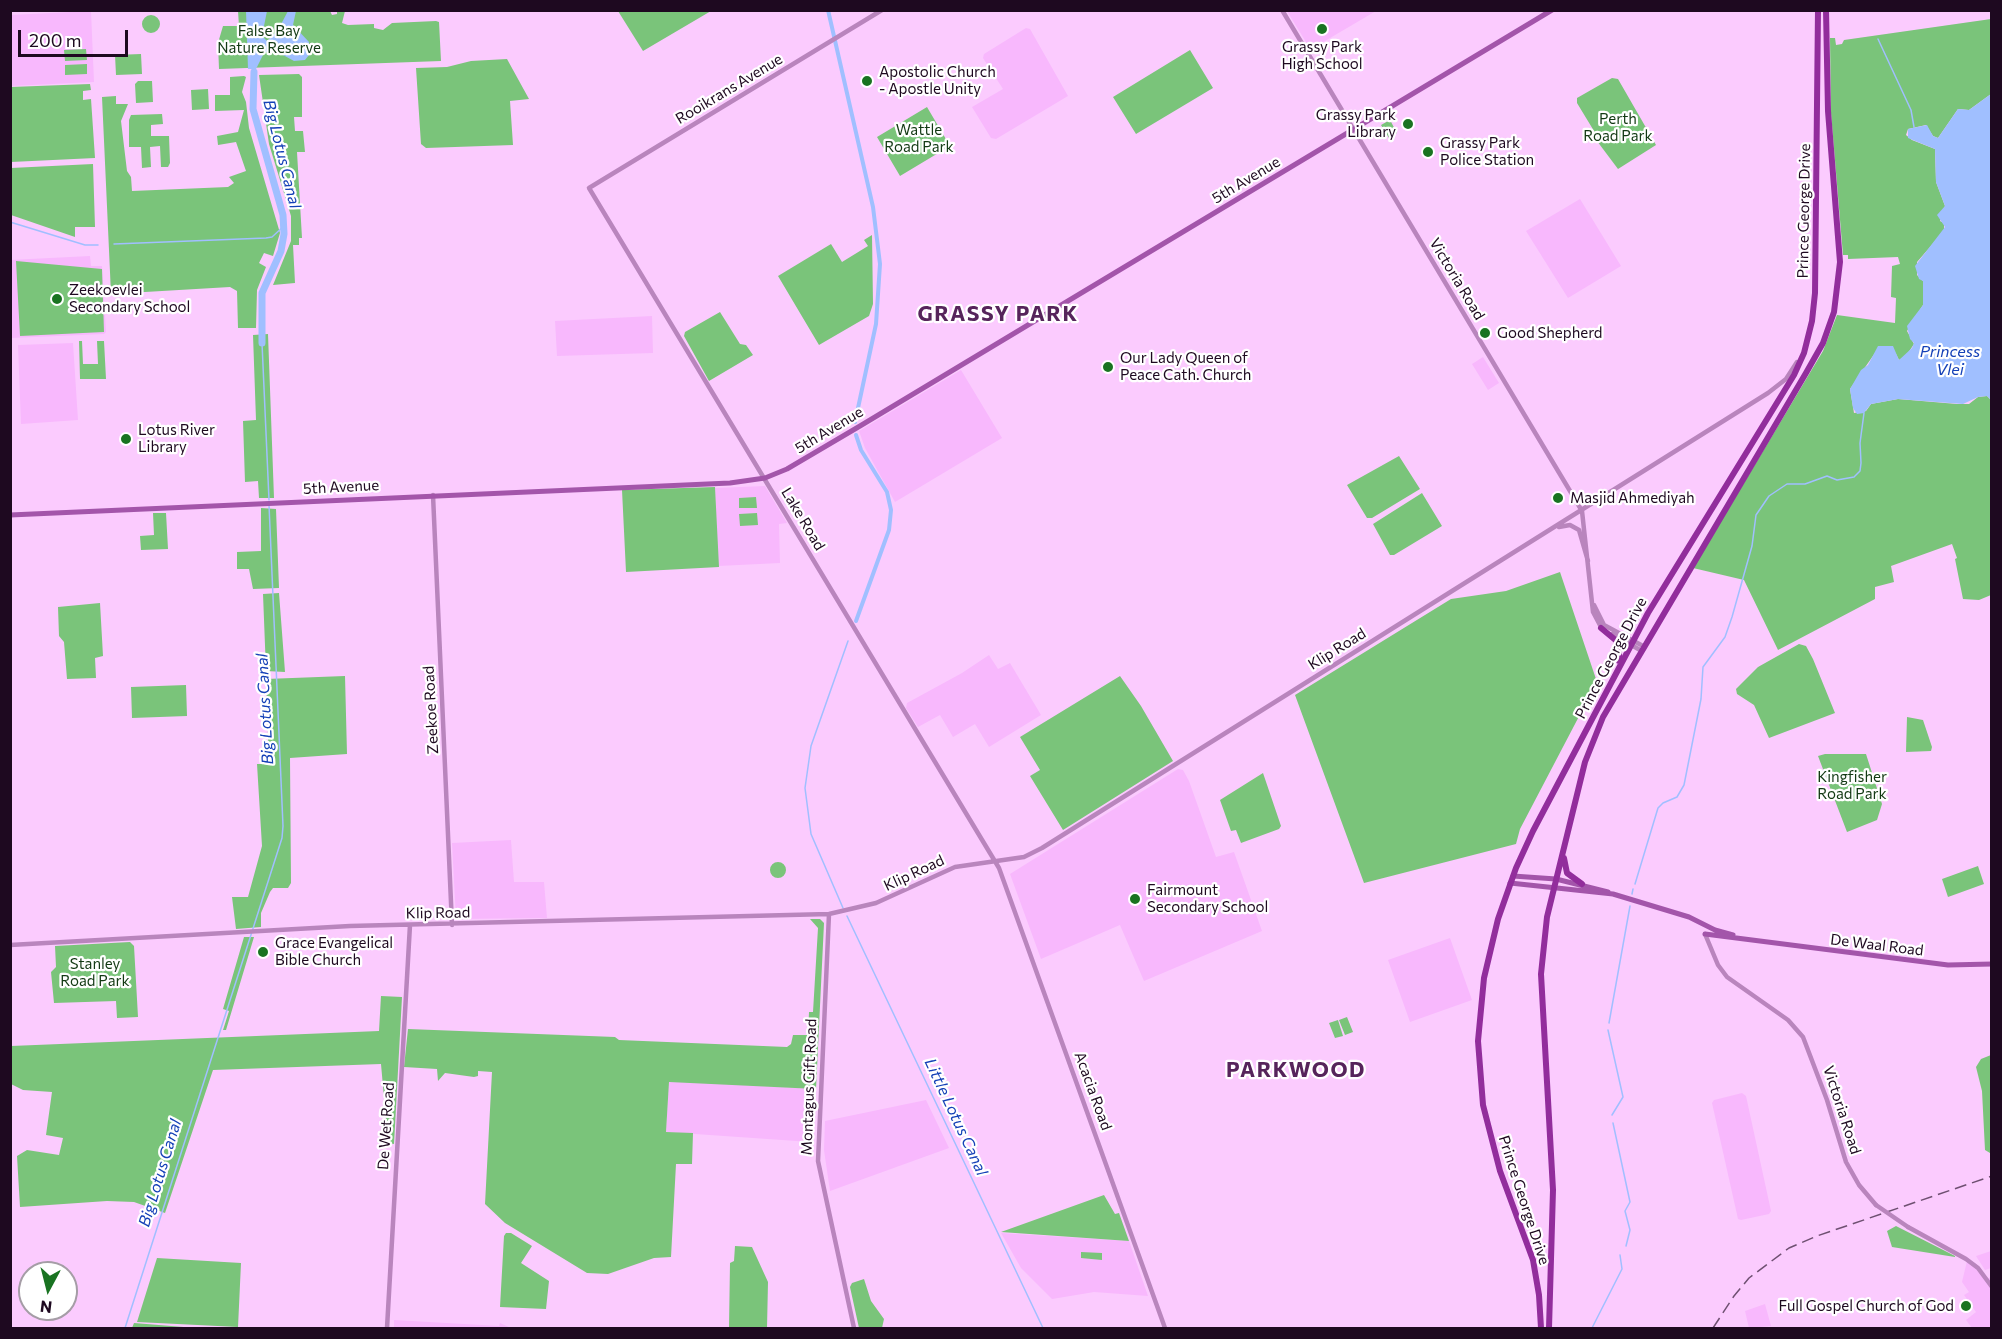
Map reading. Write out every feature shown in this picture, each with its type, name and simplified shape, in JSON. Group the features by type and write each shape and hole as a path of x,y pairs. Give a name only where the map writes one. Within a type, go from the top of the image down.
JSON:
{"main road":[{"name":"5th Avenue","path":"10,514 730,483 765,478 787,469 850,432 1552,10"},
{"name":"Prince George Drive","path":"1541,1329 1537,1277 1490,1138 1479,1074 1479,1017 1484,978 1511,880 1533,831 1632,643 1787,386 1806,346 1815,293 1818,10"},
{"name":"Prince George Drive","path":"1550,1329 1553,1190 1541,974 1544,938 1554,887 1592,742 1612,699 1813,361 1832,321 1840,278 1828,111 1826,10"},
{"path":"1787,386 1799,378 1813,361"},
{"path":"1601,628 1620,646 1621,656 1614,675"},
{"path":"1564,848 1567,873 1582,884"},
{"name":"De Waal Road","path":"1511,880 1556,879 1582,884 1692,919 1712,929 1761,942"},
{"name":"De Waal Road","path":"1511,880 1613,894"},
{"name":"Victoria Road","path":"1692,919 1704,934"},
{"path":"1704,934 1712,929"},
{"name":"De Waal Road","path":"1704,934 1948,965 1992,964"}],"street":[{"name":"Rooikrans Avenue","path":"589,188 882,10"},
{"name":"Victoria Road","path":"1282,10 1582,511 1593,615 1601,628 1642,648"},
{"name":"Lake Road","path":"589,188 996,862"},
{"name":"Klip Road","path":"10,945 410,925 829,914 850,911 884,900 955,867 1020,858 1042,848 1768,393 1788,376 1806,346"},
{"name":"Klip Road","path":"1768,393 1787,386"},
{"name":"Zeekoe Road","path":"433,495 452,925"},
{"path":"1553,529 1568,525 1576,528 1582,536 1584,552 1589,562"},
{"name":"Victoria Road","path":"1593,602 1604,625 1632,643"},
{"name":"Acacia Road","path":"996,862 1165,1329"},
{"name":"Montagus Gift Road","path":"829,914 818,1161 854,1329"},
{"name":"De Wet Road","path":"387,1329 410,925"},
{"name":"Victoria Road","path":"1704,934 1724,973 1788,1020 1803,1036 1827,1100 1846,1162 1859,1185 1876,1205 1908,1227 1966,1258 1978,1268 1992,1287"}],"shaded area":[{"path":"91,11 94,82 11,86 11,15"},
{"name":"Grassy Park High School","path":"1287,11 1376,11 1313,48 1309,47"},
{"path":"1026,28 1030,29 1068,96 996,139 991,138 972,107 1003,89 983,58 984,54"},
{"path":"1580,199 1621,266 1568,298 1526,231"},
{"name":"Zeekoevlei Secondary School","path":"90,256 91,266 102,266 106,332 104,334 11,338 10,260"},
{"path":"652,316 653,353 557,356 555,321"},
{"path":"73,343 78,420 21,424 18,345"},
{"path":"1483,357 1499,383 1488,390 1472,364"},
{"path":"961,370 1002,438 895,502 865,448 859,431"},
{"path":"765,486 787,523 779,524 780,563 718,566 715,488"},
{"path":"989,655 998,669 1010,663 1041,715 989,747 975,724 953,737 940,715 918,727 906,708 907,703 962,673"},
{"name":"Fairmount Secondary School","path":"1178,769 1183,770 1189,781 1216,857 1234,852 1262,931 1144,981 1120,925 1041,959 1010,874"},
{"path":"511,840 514,882 544,882 547,918 456,919 452,843"},
{"path":"1450,938 1472,1000 1410,1022 1388,960"},
{"path":"669,1081 816,1089 814,1139 811,1142 666,1132"},
{"path":"1742,1093 1746,1096 1771,1211 1769,1214 1741,1220 1738,1219 1712,1103 1714,1100"},
{"path":"926,1100 949,1148 830,1191 824,1150 825,1121"},
{"path":"1001,1233 1129,1241 1148,1296 1094,1292 1052,1299 1021,1268"},
{"path":"1991,1251 1991,1268 1985,1270 1976,1256"},
{"path":"1967,1261 1970,1261 1986,1279 1991,1277 1991,1328 1972,1328 1966,1320 1976,1312 1964,1295 1969,1292 1962,1282"},
{"path":"1765,1304 1771,1326 1749,1328 1745,1311"},
{"path":"394,1320 499,1326 500,1323 511,1328 394,1328"}],"green space":[{"name":"False Bay Nature Reserve","path":"238,11 330,11 332,15 337,14 337,11 345,11 342,23 348,25 374,24 374,28 383,30 392,23 436,21 439,22 441,61 219,69 218,43 223,26 239,26"},
{"path":"618,11 711,11 643,51"},
{"path":"151,15 157,18 160,24 157,30 151,33 145,30 142,24 145,18"},
{"path":"1991,19 1991,94 1969,110 1958,109 1938,138 1933,136 1926,125 1908,129 1906,135 1912,140 1935,149 1936,182 1945,206 1940,221 1944,223 1944,231 1917,262 1917,275 1923,281 1923,305 1907,331 1914,344 1906,356 1899,360 1896,354 1875,353 1850,389 1854,413 1866,411 1871,404 1898,399 1957,404 1969,404 1978,397 1987,396 1991,400 1991,595 1979,600 1963,599 1955,559 1957,558 1952,544 1891,566 1894,582 1875,587 1875,599 1778,650 1744,580 1693,568 1823,351 1837,315 1895,323 1896,298 1891,297 1892,266 1900,264 1898,257 1848,259 1848,255 1843,255 1831,113 1830,38 1835,38 1836,45 1842,44 1844,40"},
{"path":"86,49 87,60 65,61 64,50"},
{"path":"1190,50 1213,88 1136,134 1113,97"},
{"path":"141,54 142,74 116,75 115,55"},
{"path":"507,59 529,99 510,101 513,145 426,148 421,144 416,68 447,67 471,61"},
{"path":"87,64 87,74 65,75 65,65"},
{"path":"299,74 302,77 302,117 294,117 295,131 303,131 305,152 297,152 302,238 299,238 299,245 293,245 295,283 273,285 291,241 291,216 269,144 259,75"},
{"path":"230,77 246,77 242,92 246,102 249,128 280,233 273,256 264,253 259,263 266,267 257,290 256,328 238,328 237,291 230,287 111,294 102,97 116,96 116,104 128,104 121,121 127,171 131,177 132,191 228,187 234,183 229,177 246,171 236,142 218,145 217,136 238,132 244,110 215,111 215,95 230,95"},
{"name":"Perth Road Park","path":"1612,78 1618,79 1656,145 1618,169 1594,137 1594,131 1577,103 1577,98"},
{"path":"138,81 152,81 153,102 136,103 135,84"},
{"path":"90,84 91,90 83,91 83,100 91,99 95,158 11,162 11,87"},
{"path":"208,89 209,109 192,110 191,90"},
{"name":"Wattle Road Park","path":"927,107 950,146 900,176 877,137"},
{"path":"162,114 163,124 151,125 151,136 169,136 170,163 168,167 161,167 160,146 150,147 151,167 142,168 141,147 129,147 129,120 131,115"},
{"path":"1390,120 1397,133 1389,138 1381,125"},
{"path":"93,164 95,227 75,227 75,237 11,215 11,168"},
{"path":"872,235 873,304 869,316 819,345 778,276 831,244 842,262 868,246 864,240"},
{"name":"Zeekoevlei Secondary School","path":"16,261 102,269 104,332 20,336"},
{"path":"720,312 740,344 746,345 753,355 709,381 684,336 685,332"},
{"path":"268,334 274,498 259,498 258,481 245,482 243,421 256,420 253,335"},
{"path":"79,341 82,341 83,364 98,364 97,341 104,341 106,379 80,379"},
{"path":"1399,456 1420,489 1372,518 1367,518 1347,485"},
{"path":"715,487 719,567 626,572 622,490"},
{"path":"1422,493 1442,526 1394,555 1390,555 1373,524"},
{"path":"756,497 757,508 739,508 739,498"},
{"path":"261,508 276,509 279,588 253,589 249,569 237,569 237,552 261,551"},
{"path":"153,513 166,513 168,549 141,550 140,536 154,535"},
{"path":"757,513 758,525 740,526 739,514"},
{"path":"1560,572 1597,682 1520,829 1516,844 1364,883 1295,695 1451,599 1506,591"},
{"path":"279,593 285,672 266,671 263,594"},
{"path":"100,603 103,656 95,658 96,678 67,679 64,642 59,636 58,607"},
{"path":"1799,644 1806,646 1813,659 1835,713 1769,738 1754,705 1737,694 1736,689 1758,667"},
{"path":"345,676 347,754 290,758 291,883 288,888 273,888 270,892 261,913 261,927 236,929 232,897 248,897 262,846 257,764 269,764 266,679"},
{"path":"1120,676 1141,706 1173,761 1063,830 1030,776 1040,770 1020,737"},
{"path":"186,685 187,716 132,718 131,687"},
{"path":"1907,717 1923,720 1932,747 1931,751 1906,752"},
{"name":"Kingfisher Road Park","path":"1866,754 1882,804 1877,820 1847,832 1818,756"},
{"path":"1263,773 1281,826 1279,829 1241,843 1236,830 1231,831 1220,800"},
{"path":"778,862 784,864 786,870 784,876 778,878 772,876 770,870 772,864"},
{"path":"1978,866 1984,884 1948,897 1942,879"},
{"path":"810,919 820,919 824,923 816,1089 669,1082 666,1132 693,1133 692,1164 676,1164 671,1257 654,1258 608,1274 587,1273 505,1223 485,1204 492,1072 478,1071 478,1076 474,1077 445,1073 438,1081 437,1069 404,1067 408,1029 615,1037 619,1040 787,1047 791,1044 793,1035 808,1035 809,1012 813,1012 818,928"},
{"path":"244,937 254,937 226,1030 223,1030 229,1011 223,1009"},
{"name":"Stanley Road Park","path":"130,942 134,946 138,1017 117,1018 116,1001 54,1003 51,972 56,967 55,946"},
{"path":"381,996 402,997 394,1144 388,1143 381,1064 213,1070 165,1213 134,1202 107,1201 20,1207 17,1156 27,1150 59,1155 63,1138 46,1135 52,1092 23,1090 11,1084 11,1046 379,1031"},
{"path":"1347,1017 1353,1032 1345,1035 1339,1020"},
{"path":"1338,1020 1343,1036 1335,1038 1329,1023"},
{"path":"1991,1055 1992,1152 1990,1153 1985,1150 1982,1091 1976,1067 1981,1059"},
{"path":"1104,1195 1115,1214 1119,1213 1129,1241 1001,1232"},
{"path":"1896,1226 1955,1257 1892,1247 1887,1231"},
{"path":"506,1233 511,1233 532,1246 521,1263 549,1281 546,1309 500,1307"},
{"path":"735,1246 752,1247 768,1282 767,1328 729,1328 730,1263 734,1261"},
{"path":"1081,1252 1102,1253 1102,1260 1081,1258"},
{"path":"157,1258 241,1263 238,1327 137,1322"},
{"path":"864,1279 871,1301 884,1319 882,1328 859,1328 850,1287 852,1283"},
{"path":"134,1323 196,1328 132,1328"}],"water":[{"path":"246,11 267,11 263,37 267,41 278,30 288,11 296,11 293,25 309,42 309,55 305,60 294,61 274,50 269,51 264,53 256,69 248,69"},
{"name":"Princess Vlei","path":"1991,94 1991,400 1987,396 1978,397 1963,404 1898,399 1871,404 1864,413 1857,414 1853,408 1850,389 1861,370 1868,365 1878,346 1893,346 1899,360 1912,348 1914,343 1910,339 1907,326 1923,305 1923,281 1919,279 1915,266 1945,227 1937,215 1945,206 1936,182 1935,149 1908,138 1908,129 1927,125 1933,136 1938,138 1958,109 1969,110"}],"waterway":[{"name":"Little Lotus Canal","path":"828,10 873,207 880,264 876,324 855,422"},
{"path":"1878,39 1911,110 1914,127"},
{"name":"Big Lotus Canal","path":"254,72 253,109 283,215 284,234 281,251 262,293 262,343"},
{"path":"10,222 85,245 98,245"},
{"path":"114,244 266,238 272,237 284,226"},
{"name":"Big Lotus Canal","path":"262,343 269,500"},
{"path":"1635,884 1658,808 1663,803 1677,797 1684,785 1701,699 1703,667 1725,637 1732,617 1752,546 1756,515 1769,496 1787,484 1805,484 1827,476 1837,480 1854,477 1860,471 1860,443 1864,413"},
{"name":"Little Lotus Canal","path":"856,435 861,450 887,492 891,510 889,530 856,621"},
{"name":"Big Lotus Canal","path":"125,1328 282,838 269,505"},
{"name":"Little Lotus Canal","path":"843,908 811,834 805,788 811,746 848,641"},
{"path":"1632,894 1633,889"},
{"path":"1609,1023 1630,906"},
{"name":"Little Lotus Canal","path":"847,916 1043,1328"},
{"path":"1608,1030 1623,1097 1612,1115"},
{"path":"1613,1123 1630,1202 1625,1211 1630,1230 1626,1246"},
{"path":"1592,1328 1622,1269 1620,1255"}],"railway":[{"path":"1713,1328 1749,1278 1789,1248 1817,1236 1992,1176"}],"place":[{"name":"Grassy Park High School","path":"1322,29"},
{"name":"Apostolic Church - Apostle Unity","path":"867,81"},
{"name":"Grassy Park Library","path":"1408,124"},
{"name":"Grassy Park Police Station","path":"1428,152"},
{"name":"Zeekoevlei Secondary School","path":"57,299"},
{"name":"Good Shepherd","path":"1485,333"},
{"name":"Our Lady Queen of Peace Cath. Church","path":"1108,367"},
{"name":"Lotus River Library","path":"126,439"},
{"name":"Masjid Ahmediyah","path":"1558,498"},
{"name":"Fairmount Secondary School","path":"1135,899"},
{"name":"Grace Evangelical Bible Church","path":"263,952"},
{"name":"Full Gospel Church of God","path":"1966,1306"}],"district":[{"name":"GRASSY PARK","path":"998,314"},
{"name":"PARKWOOD","path":"1296,1070"}]}
